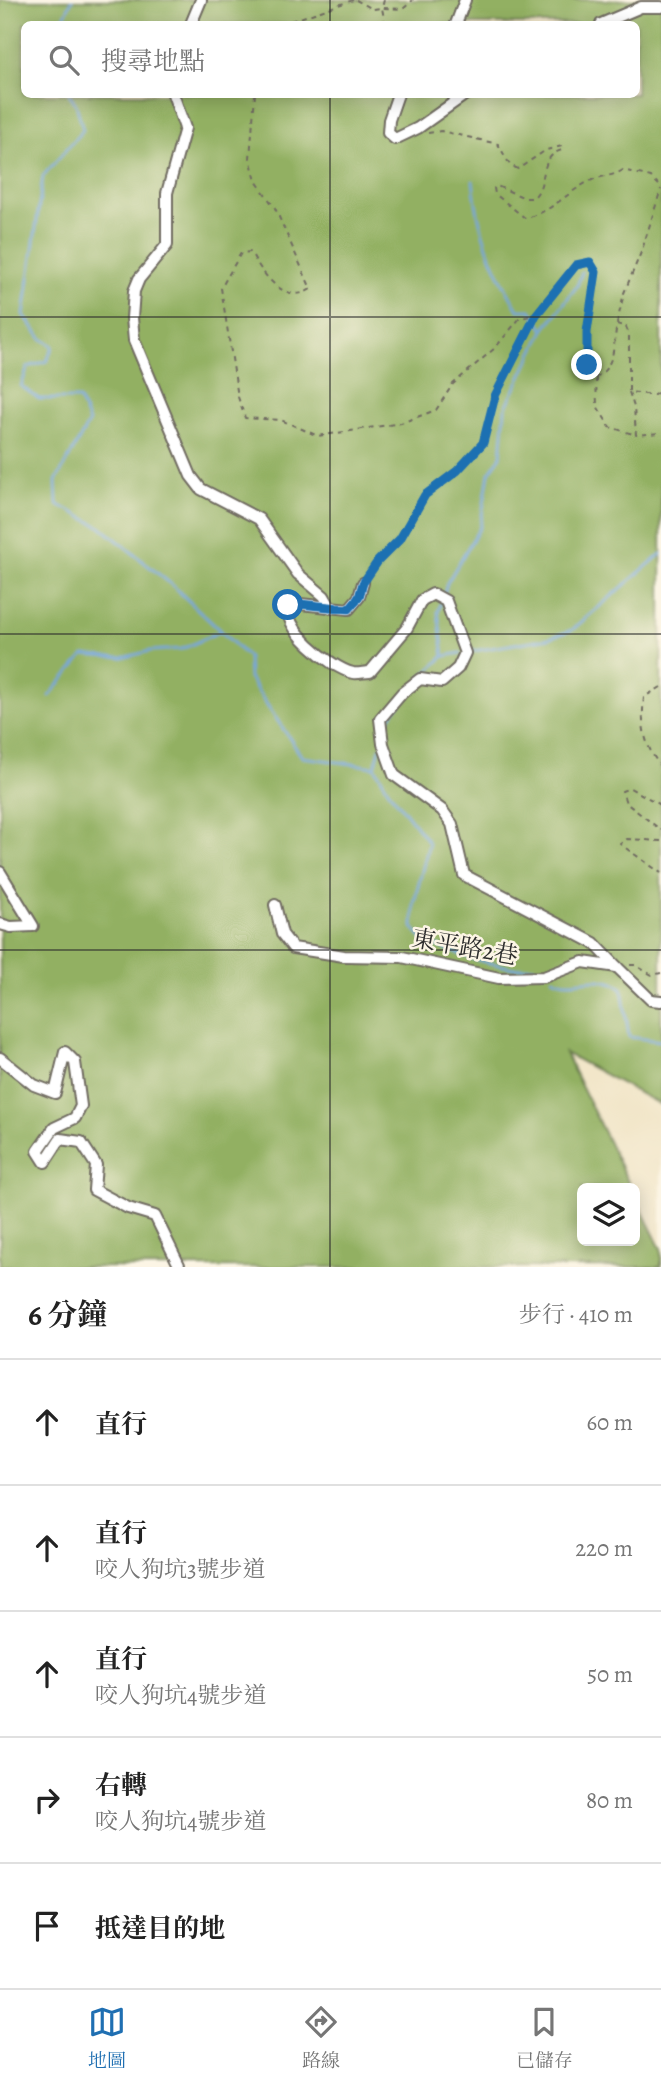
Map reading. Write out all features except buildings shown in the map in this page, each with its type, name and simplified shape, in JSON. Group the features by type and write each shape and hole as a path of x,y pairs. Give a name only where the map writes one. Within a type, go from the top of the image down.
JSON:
{"street":[{"path":"192,21 201,0"},
{"path":"457,21 465,0"},
{"path":"608,21 642,7 661,7"},
{"path":"174,98 185,128 167,193 167,245 144,270 134,291 131,304 134,340 191,476 201,489 260,519 298,574 324,596 331,608"},
{"path":"397,98 389,120 388,133 395,139 460,98"},
{"path":"363,583 359,597 349,609 290,603 290,624 328,659 351,673 370,673 407,628 422,600 433,594 446,601 465,653 458,668 442,682 419,679 402,692 380,719 383,744 394,775 442,810 452,824 464,875 594,943 651,1000 661,1001"},
{"path":"0,872 33,926 11,928 0,924"},
{"name":"東平路2巷","path":"275,905 282,934 293,948 316,953 402,957 499,978 544,977 583,962 617,967"},
{"path":"0,1058 34,1086 55,1093 65,1052 75,1062 81,1106 75,1118 54,1128 38,1152 45,1162 60,1139 81,1142 96,1165 94,1190 128,1208 155,1216 179,1265"}],"path":[{"path":"291,21 354,0 373,9 402,9 412,0"},
{"path":"384,0 382,8 384,21"},
{"path":"255,98 250,158 256,181 275,208 311,289 305,293 292,293 274,285 260,271 251,252 241,253 221,288 238,397 245,418 281,420 318,436 401,423 436,410 453,384 495,348 520,318 536,315"},
{"path":"413,130 432,135 441,131 499,144 510,165 518,169 546,150 562,146 562,150 554,153 544,166 541,187 533,198 525,198 497,186 494,188 495,194 525,218 559,203 575,189 596,178 612,177 622,170 651,177 661,188 642,250 624,293 615,350 603,373 596,377"},
{"path":"363,583 378,561 400,539 425,495 457,471 483,443 495,396 536,315 576,265 590,262 596,278 585,352 591,374 596,377"},
{"path":"617,324 626,327 629,334 629,392 634,407 636,435"},
{"path":"596,377 597,406 610,427 636,435 661,433"},
{"path":"629,392 654,395 661,390"},
{"path":"661,687 644,696 641,724 645,743 661,767"},
{"path":"661,805 630,788 622,791 626,803 661,830"},
{"path":"661,841 627,839 621,844 661,873"},
{"path":"617,967 635,965 652,975 661,973"}],"green space":[{"path":"0,0 661,0 661,1105 565,1053 629,1183 577,1183 577,1246 640,1246 640,1206 661,1249 661,1267 0,1267"}],"waterway":[{"path":"62,21 72,0"},
{"path":"72,98 83,130 43,176 24,315 41,338 53,346 47,361 28,367 21,386 39,399 79,399 89,422 56,481 57,504 101,527 172,585 248,657 249,678 302,757 375,767 389,791 429,843 414,903 413,927 423,941 476,960 513,968 534,967 544,973"},
{"path":"443,597 447,583 480,527 489,473 501,456 505,409 544,330 531,310 518,310 501,278 478,217 473,181"},
{"path":"544,330 577,286 582,272"},
{"path":"468,652 549,638 572,630 661,554"},
{"path":"422,677 444,656 438,612 441,603"},
{"path":"49,696 84,655 122,658 150,651 182,649 221,631"},
{"path":"444,656 461,653"},
{"path":"386,728 389,718 407,695"},
{"path":"375,767 380,748"},
{"path":"553,978 569,982 603,981 622,988 629,1037 661,1041"}],"route":[{"path":"288,605 290,603 349,609 359,597 363,583 378,561 400,539 425,495 457,471 483,443 495,396 536,315 576,265 583,262 590,262 596,272 585,352 587,365"}]}
